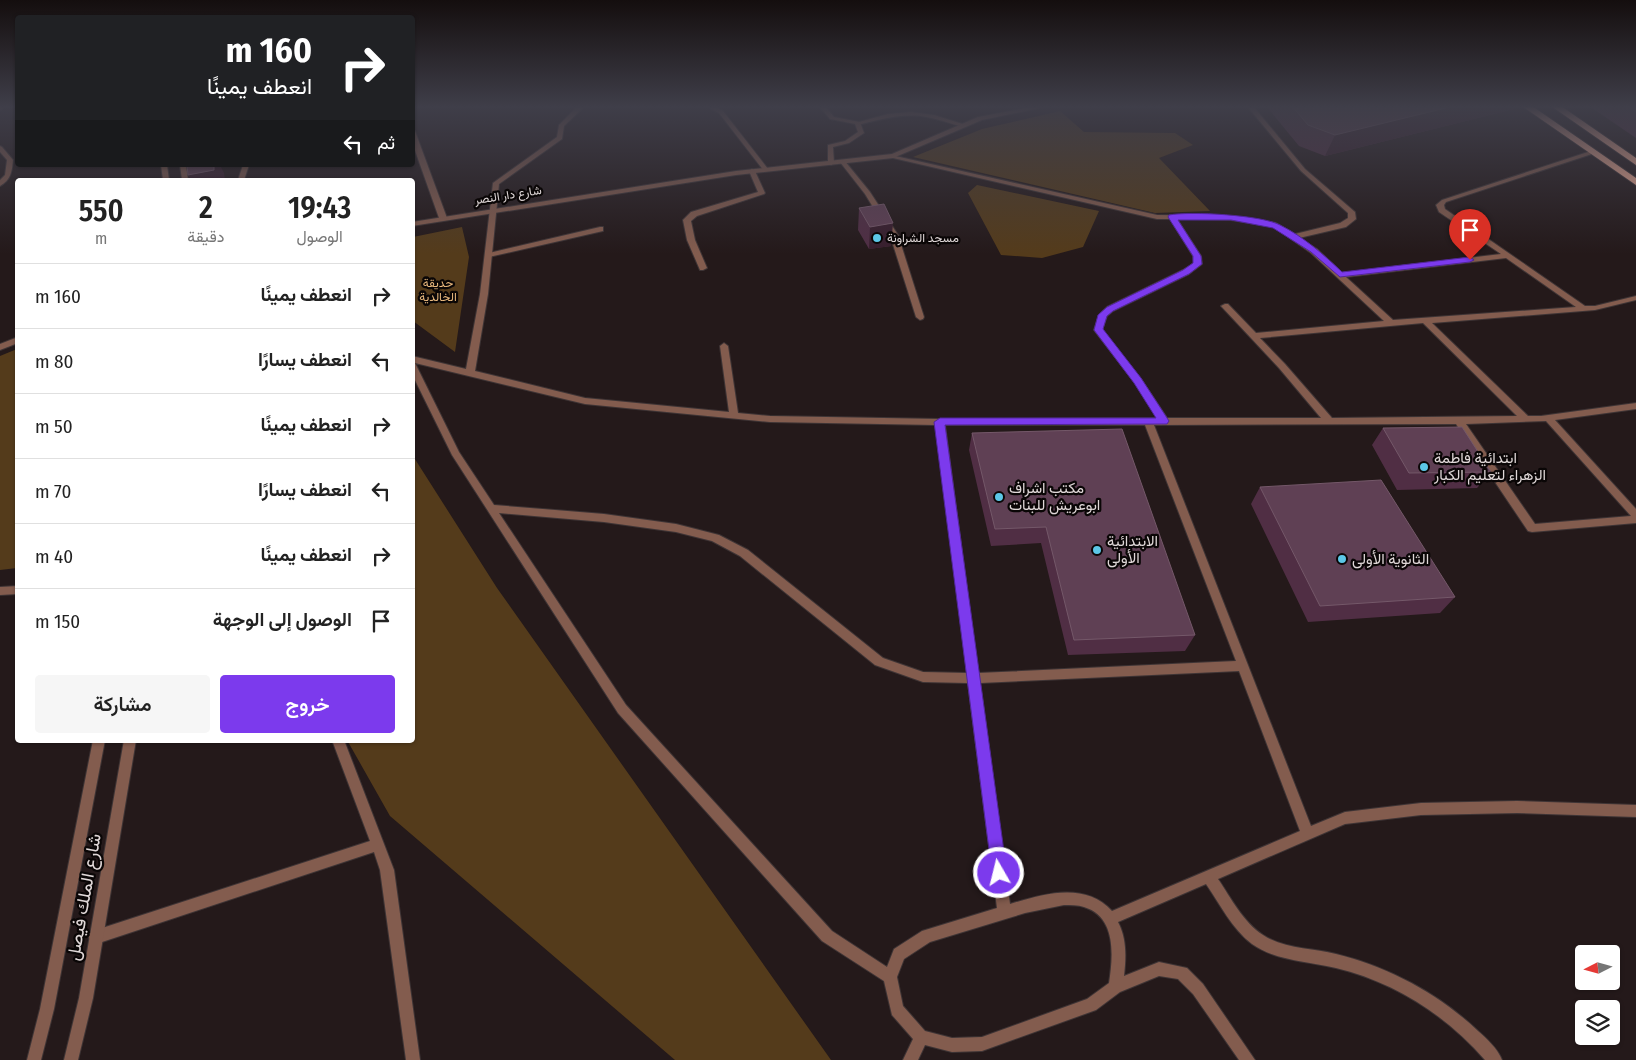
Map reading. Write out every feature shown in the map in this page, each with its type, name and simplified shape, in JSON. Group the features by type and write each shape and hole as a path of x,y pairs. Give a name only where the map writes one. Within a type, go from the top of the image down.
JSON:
{"highway":[{"path":"1598,155 1636,182"}],"street":[{"path":"0,184 8,175 10,160 6,155"},
{"path":"421,155 443,218"},
{"path":"470,373 489,255 496,183 535,155"},
{"path":"755,155 766,170"},
{"path":"830,155 830,163"},
{"path":"1291,155 1303,170 1351,212 1352,219 1343,225 1293,237"},
{"path":"1582,155 1444,201 1440,205 1442,210 1584,309"},
{"path":"893,156 1157,217 1231,218 1276,226 1314,251 1391,322"},
{"name":"شارع دار النصر","path":"415,223 752,171 893,156"},
{"path":"842,161 868,193 894,236 920,317"},
{"path":"703,268 692,240 687,220 694,214 762,194 752,171"},
{"path":"1164,421 1138,381 1098,330 1103,315 1110,309 1186,272 1198,264 1197,256 1172,217"},
{"path":"489,255 600,229"},
{"path":"1340,275 1507,256"},
{"path":"1254,336 1391,322 1584,309 1636,298"},
{"path":"1225,306 1329,421"},
{"path":"1425,320 1525,419"},
{"path":"0,347 15,341"},
{"path":"724,346 734,416"},
{"path":"415,360 585,401 770,419 940,422 1459,421 1548,418 1636,406"},
{"path":"415,370 455,453 622,709 827,936 890,977"},
{"path":"1548,418 1636,515"},
{"path":"1148,421 1308,834"},
{"path":"1459,421 1532,528 1636,519"},
{"path":"940,422 1004,912"},
{"path":"490,508 604,518 676,528 715,538 744,553 879,662 923,677 974,678 1243,666"},
{"path":"0,591 15,590"},
{"path":"34,1060 47,1009 98,743"},
{"name":"شارع الملك فيصل","path":"71,1060 86,998 129,743"},
{"path":"339,743 387,870 413,1060"},
{"path":"1109,919 1345,818 1421,809 1517,807 1636,811"},
{"path":"96,937 377,845"},
{"path":"1209,876 1240,921 1258,939 1277,947 1338,961 1403,986 1435,1004 1466,1027 1495,1060"},
{"path":"1115,987 1120,942 1109,919 1091,902 1064,898 1004,912 927,936 899,954 890,977 897,1010 921,1037 952,1045 982,1044 1092,1005 1115,987 1159,969 1182,973 1198,989 1248,1060"},
{"path":"910,1060 921,1037"}],"green space":[{"path":"917,155 1166,155 1159,158 1210,211 1155,213 913,157"},
{"path":"977,185 1099,211 1083,247 1042,258 1001,255 968,193"},
{"name":"حديقة الخالدية","path":"462,227 469,257 455,352 415,322 415,237"},
{"path":"15,350 15,568 0,570 0,356"},
{"path":"415,459 497,588 831,1060 675,1060 390,816 349,743 415,743"}],"building":[{"path":"187,167 214,167 214,170 188,175"},
{"path":"884,204 893,223 870,227 859,208"},
{"path":"1462,427 1491,472 1409,473 1383,428"},
{"name":"الابتدائية الأولى","path":"1122,429 1195,635 1074,640 1046,527 995,529 972,433"},
{"name":"الثانوية الأولى","path":"1381,480 1455,597 1320,606 1260,487"}],"place":[{"name":"مسجد الشراونة","path":"877,238"},
{"name":"ابتدائية فاطمة الزهراء لتعليم الكبار","path":"1424,467"},
{"name":"مكتب اشراف ابوعريش للبنات","path":"999,497"},
{"name":"الابتدائية الأولى","path":"1097,550"},
{"name":"الثانوية الأولى","path":"1342,559"}],"route":[{"path":"999,873 940,422 1164,421 1138,381 1098,330 1103,315 1110,309 1186,272 1198,264 1197,256 1172,217 1231,218 1276,226 1314,251 1340,275 1470,260"}]}
